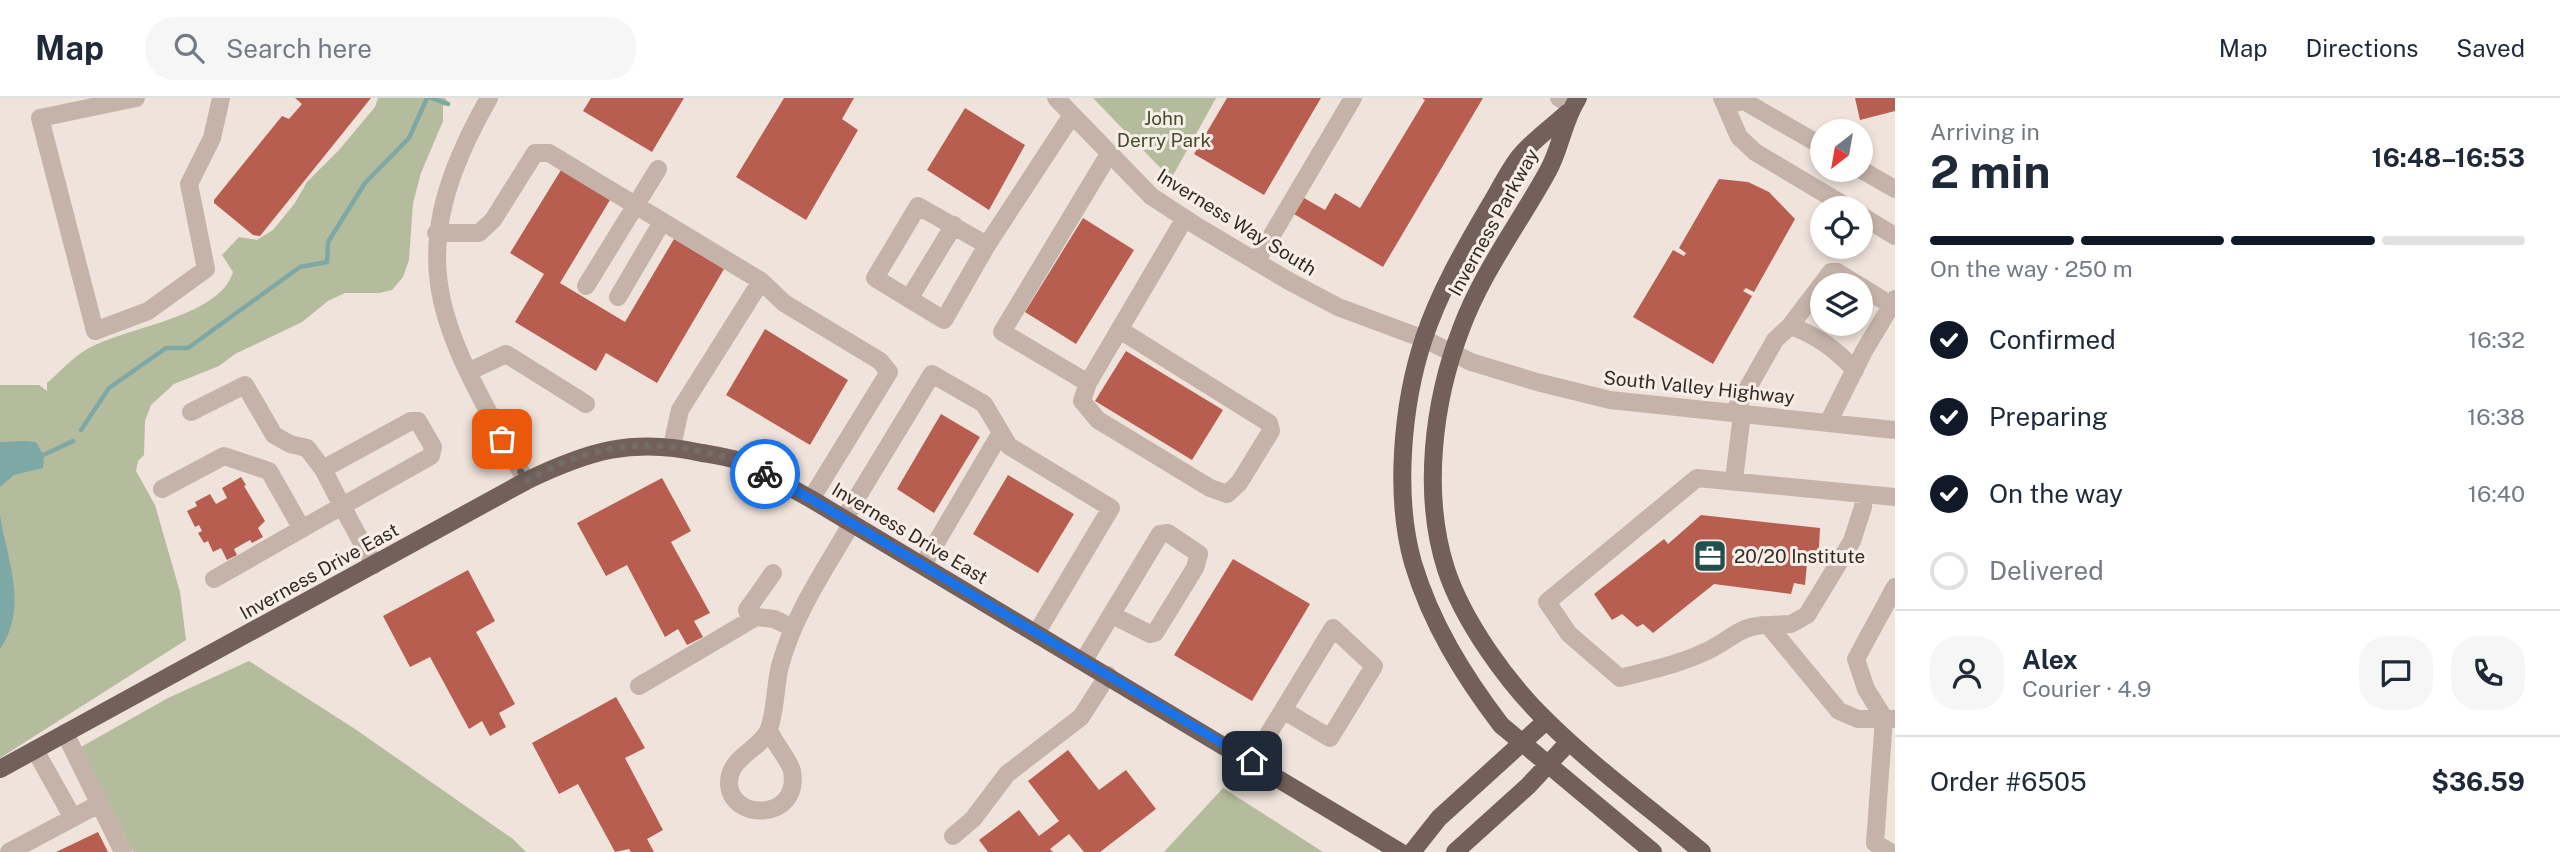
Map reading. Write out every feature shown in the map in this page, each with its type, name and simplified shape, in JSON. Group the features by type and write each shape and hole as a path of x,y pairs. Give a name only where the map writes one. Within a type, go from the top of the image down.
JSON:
{"main road":[{"name":"Inverness Parkway","path":"1570,103 1521,155 1458,259 1424,338 1410,400 1402,465 1405,527 1413,563 1435,624 1473,687 1501,724 1653,852"},
{"name":"Inverness Parkway","path":"1570,103 1549,169 1486,274 1452,353 1440,407 1434,461 1435,518 1446,569 1458,597 1483,642 1546,721 1702,852"},
{"name":"Inverness Drive East","path":"0,769 569,460 604,450 642,445 672,446 740,461 811,499 1084,660 1400,852"},
{"path":"1412,852 1439,818 1546,721"},
{"path":"1455,852 1549,765 1569,742"}],"street":[{"path":"136,98 40,118 95,331 148,312 206,269 189,184 212,138 221,98"},
{"path":"489,98 458,157 445,193 436,233 436,275 442,312 468,372 526,481"},
{"name":"Inverness Way South","path":"1056,98 1076,114 1109,154 1151,195 1185,218 1256,262 1338,307 1424,338"},
{"path":"1256,262 1353,98"},
{"path":"1810,139 1744,101 1723,101 1739,137 1755,152 1829,196"},
{"path":"987,245 918,205 875,278 944,320 987,245 1076,114"},
{"path":"436,233 479,233 494,220 535,153 549,153 761,281 784,303 880,361 888,372 811,499"},
{"path":"1088,383 1002,332 1109,154"},
{"path":"586,286 658,169"},
{"path":"1873,176 1895,189"},
{"path":"1120,330 1269,423 1271,431 1239,483 1227,494 1210,488 1098,421 1082,401 1088,383 1185,218"},
{"path":"618,297 662,222"},
{"path":"1873,223 1895,236"},
{"path":"909,299 954,225"},
{"path":"672,446 680,410 761,281"},
{"path":"1828,423 1893,302 1873,293"},
{"path":"1734,480 1738,413 1774,340 1790,326 1810,299"},
{"path":"1790,326 1807,332 1837,351 1855,370"},
{"name":"South Valley Highway","path":"1424,338 1452,353 1537,382 1600,398 1895,430"},
{"path":"468,372 506,354 586,404"},
{"path":"769,730 734,763 729,780 730,790 741,805 754,811 777,809 793,789 792,769 775,746 769,730 780,666 793,628 848,521 932,374 984,404 1009,446 1111,508 1037,632"},
{"path":"191,412 246,385 274,435 290,444 307,448 323,469 374,565"},
{"path":"214,579 431,456 433,447 418,421 411,421 323,469"},
{"path":"923,565 1000,434"},
{"path":"162,489 225,456 269,471 302,529"},
{"path":"1863,495 1863,507 1852,541 1807,615 1791,624 1751,625 1710,650 1673,664 1620,678 1569,634 1547,602 1697,478 1895,496"},
{"path":"1084,660 1160,534 1168,533 1199,554 1195,568 1155,633 1150,634 1112,615"},
{"path":"751,619 747,610 773,573"},
{"path":"1890,852 1875,843 1890,719 1866,690 1856,659 1895,587"},
{"path":"639,686 756,617 774,619 793,628"},
{"path":"1768,625 1833,706 1853,718 1890,719"},
{"path":"1252,761 1283,710 1333,628 1374,666 1330,738 1283,710"},
{"path":"953,836 973,819 1007,774 1080,717 1108,675"},
{"path":"65,733 123,852"},
{"path":"35,750 73,818"},
{"path":"9,852 99,804"}],"green space":[{"path":"378,98 445,98 449,103 443,106 443,121 421,173 413,203 409,260 403,277 392,290 379,293 345,293 328,301 302,322 235,354 219,366 174,384 151,405 145,421 144,455 138,461 136,471 155,505 180,592 186,640 0,758 0,385 39,385 47,391 47,383 84,351 209,301 224,288 233,272 222,255 239,237 257,240 273,230 295,203 307,182 339,150 375,107"},
{"name":"John Derry Park","path":"1093,98 1216,98 1171,179"},
{"path":"249,661 355,729 513,839 526,852 133,852 81,747 168,698"},
{"path":"1223,788 1323,852 1164,852"}],"water":[{"path":"0,442 36,442 44,456 43,468 14,475 0,487"},
{"path":"0,515 15,600 9,633 0,649"}],"building":[{"path":"295,98 371,98 260,236 253,235 214,203 214,200 282,116 289,119 302,104"},
{"path":"591,98 684,98 652,152 583,111"},
{"path":"784,98 854,98 842,119 858,130 806,220 736,177"},
{"path":"1227,98 1321,98 1264,195 1194,154"},
{"path":"1422,98 1483,98 1383,267 1294,214 1304,198 1325,210 1335,193 1360,208 1425,100"},
{"path":"1855,98 1895,98 1895,111 1860,119"},
{"path":"965,108 1025,145 989,210 927,170"},
{"path":"561,170 610,200 560,283 625,322 674,239 724,269 657,383 606,353 596,371 515,322 544,274 510,253"},
{"path":"1719,179 1748,182 1769,192 1795,219 1754,292 1746,288 1743,291 1752,296 1713,364 1633,317 1673,250 1684,256 1686,253 1679,248"},
{"path":"1083,218 1134,250 1076,344 1025,312"},
{"path":"765,329 848,380 810,445 726,395"},
{"path":"1126,351 1223,410 1192,460 1095,401"},
{"path":"941,414 980,437 934,513 897,489"},
{"path":"1008,475 1074,514 1038,573 973,534"},
{"path":"241,477 265,521 258,528 263,537 252,543 250,540 234,549 237,555 227,560 221,548 213,552 208,541 204,543 198,533 202,531 199,525 195,527 187,511 197,506 195,502 210,494 216,504 227,498 222,488"},
{"path":"662,478 691,531 671,542 710,613 694,621 703,637 687,645 678,629 665,637 627,565 606,576 577,523"},
{"path":"1701,515 1820,528 1818,565 1807,563 1805,585 1794,583 1791,594 1714,584 1653,633 1643,624 1637,627 1622,614 1612,620 1594,594 1664,539 1668,544"},
{"path":"1233,559 1310,604 1252,701 1174,655"},
{"path":"468,570 495,621 476,632 515,704 499,713 506,727 490,736 482,721 469,729 430,657 410,667 383,616"},
{"path":"616,697 645,748 625,758 663,830 647,839 654,852 631,852 629,849 615,852 578,784 559,794 532,743"},
{"path":"1068,750 1099,790 1126,770 1156,809 1100,852 1084,852 1069,834 1050,849 1053,852 988,852 979,840 1019,810 1039,836 1059,821 1028,781"},
{"path":"98,832 108,852 56,852"}],"waterway":[{"path":"81,430 109,388 166,348 188,348 300,267 327,262 328,242 365,183 409,138 427,98"},
{"path":"431,98 448,104"},
{"path":"39,457 73,441"}],"way so far":[{"path":"502,439 526,481 569,460 604,450 642,445 672,446 740,461 765,474"}],"place":[{"name":"20/20 Institute","path":"1710,556"}],"route":[{"path":"765,474 1252,761"}]}
